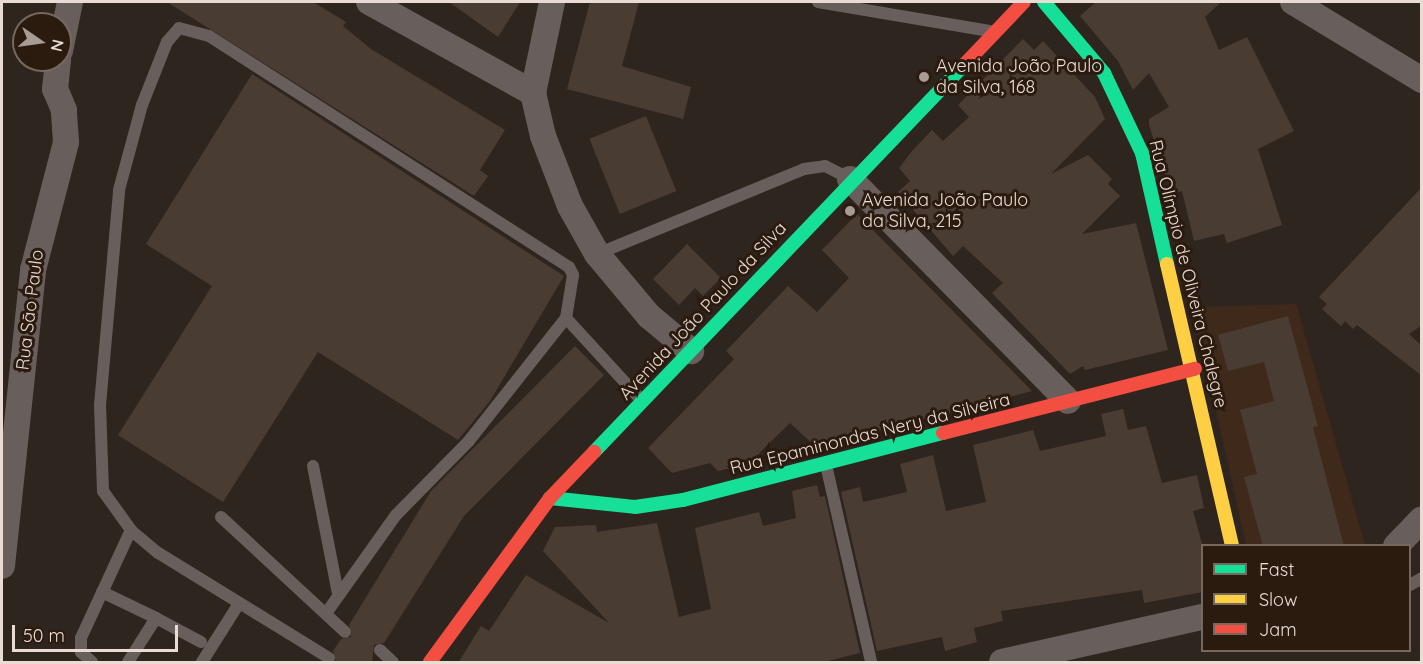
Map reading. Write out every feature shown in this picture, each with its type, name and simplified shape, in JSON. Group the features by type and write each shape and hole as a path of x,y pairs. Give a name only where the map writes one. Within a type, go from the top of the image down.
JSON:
{"street":[{"path":"369,2 533,93"},
{"path":"552,2 533,93 566,196 597,254 649,316 691,351"},
{"name":"Avenida João Paulo da Silva","path":"430,663 550,498 691,351 850,179 1024,2"},
{"name":"Rua Olímpio de Oliveira Chalegre","path":"1044,2 1104,73 1128,118 1142,153 1196,369 1232,544"},
{"path":"1293,2 1422,80"},
{"name":"Rua Sāo Paulo","path":"2,566 33,270 66,142 64,110 55,89 57,72"},
{"path":"850,179 1068,401"},
{"name":"Rua Epaminondas Nery da Silveira","path":"550,498 635,507 826,463 1196,369"},
{"path":"1398,544 1422,519"},
{"path":"1002,663 1201,617"}],"lane":[{"path":"818,2 995,32"},
{"path":"327,612 396,515 468,442 566,318 573,275 569,267 209,36 179,28 167,42 142,105 119,190 108,278 100,453 103,491 131,530 238,605 329,657"},
{"path":"597,254 804,169 825,166 850,179"},
{"path":"566,318 643,402"},
{"path":"826,463 871,663"},
{"path":"313,466 338,594"},
{"path":"221,517 327,612 345,632"},
{"path":"92,663 81,652 81,638 131,530"},
{"path":"102,592 201,642"},
{"path":"202,663 238,605"},
{"path":"128,663 156,618"},
{"path":"380,650 393,663"}],"shaded area":[{"path":"1296,304 1365,544 1246,544 1193,307"}],"building":[{"path":"167,2 313,2 346,22 343,26 371,49 505,130 480,170 488,176 474,196"},
{"path":"449,2 520,2 498,37"},
{"path":"590,2 639,2 622,66 691,87 683,119 567,89"},
{"path":"1096,2 1221,2 1205,17 1219,50 1247,37 1294,131 1258,149 1282,225 1227,243 1224,234 1194,241 1182,191 1175,193 1168,183 1149,125 1149,119 1169,107 1149,73 1133,90 1118,61 1080,16"},
{"path":"1023,39 1034,50 1043,41 1095,97 1105,119 1051,174 1088,155 1112,179 1108,184 1120,196 1082,234 1136,223 1168,350 1085,370 1083,366 1070,374 992,293 1003,283 963,246 953,256 898,192 910,181 899,168 912,151 932,130 943,141 969,117 958,105"},
{"path":"252,74 564,276 490,401 458,440 318,352 223,502 118,435 212,286 146,244"},
{"path":"646,116 676,191 620,214 589,139"},
{"path":"1422,187 1422,325 1409,334 1422,346 1422,376 1357,325 1353,329 1345,321 1341,326 1322,309 1327,304 1319,297"},
{"path":"857,214 1032,391 816,447 790,423 748,464 718,471 710,463 672,473 648,448 734,359 726,351 788,286 817,312 849,278 822,250"},
{"path":"687,244 721,278 703,296 695,288 679,305 653,279"},
{"path":"1288,316 1318,426 1313,427 1343,544 1262,544 1244,477 1257,474 1240,410 1274,401 1264,362 1228,371 1218,335"},
{"path":"575,346 604,375 464,516 384,643 374,645 372,663 336,663 333,651 341,639 351,637 349,625 431,491"},
{"path":"1123,409 1128,430 1146,426 1162,483 1197,475 1204,508 1193,511 1202,544 1201,592 1144,603 1142,590 1001,611 1003,621 974,628 977,642 945,651 942,637 877,651 841,492 860,487 863,502 907,492 900,464 933,455 946,511 986,502 973,445 1033,430 1040,451 1106,436 1101,414"},
{"path":"817,485 820,497 825,496 860,653 820,663 458,663 481,626 489,631 526,575 609,623 543,551 555,527 596,525 597,532 657,523 679,617 711,609 695,528 759,512 763,526 796,518 792,491"}],"traffic: fast":[{"path":"1044,2 1104,73 1142,153 1167,264"},
{"path":"594,452 963,66"},
{"path":"550,498 635,507 683,500 943,433"}],"traffic: slow":[{"path":"1167,264 1232,544"}],"traffic: jam":[{"path":"963,66 1024,2"},
{"path":"943,433 1195,369"},
{"path":"430,662 550,498 594,452"}],"place":[{"name":"Avenida João Paulo da Silva, 168","path":"924,77"},
{"name":"Avenida João Paulo da Silva, 215","path":"850,211"}]}
